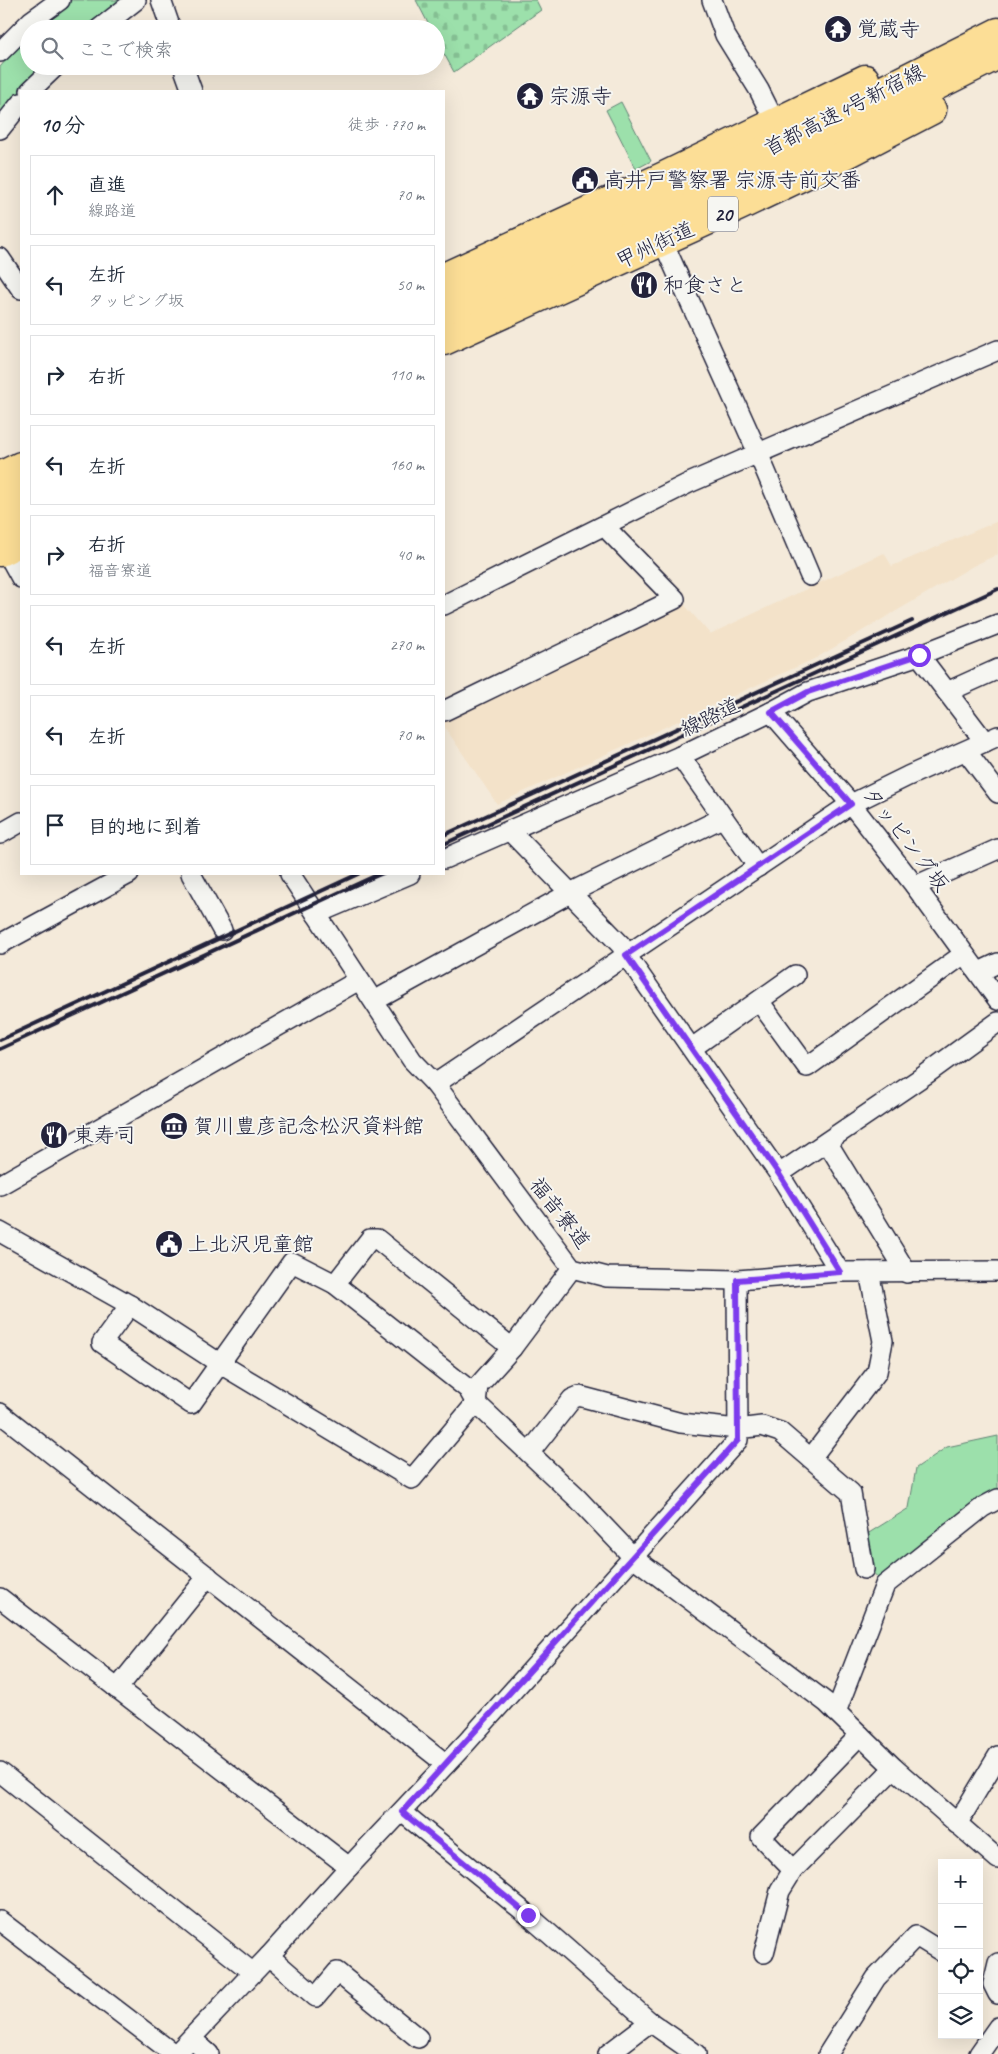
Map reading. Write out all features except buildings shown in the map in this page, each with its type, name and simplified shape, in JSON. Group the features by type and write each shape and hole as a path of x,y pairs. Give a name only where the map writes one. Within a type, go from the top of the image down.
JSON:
{"highway":[{"path":"445,277 776,124 998,15"},
{"name":"首都高速4号新宿線","path":"445,299 736,164 998,32"},
{"name":"首都高速4号新宿線","path":"445,320 737,186 998,55"},
{"name":"甲州街道","path":"445,341 663,242 828,164 998,76"},
{"path":"0,476 20,466"},
{"path":"0,503 20,494"},
{"path":"7,542 20,516"}],"street":[{"path":"31,20 35,7 60,0"},
{"path":"110,20 136,0"},
{"path":"161,0 168,20"},
{"path":"712,0 725,35 759,90 776,124"},
{"path":"0,52 20,32"},
{"path":"31,90 47,75"},
{"path":"187,75 192,90"},
{"path":"0,129 20,104"},
{"path":"663,242 758,453 810,576"},
{"path":"0,258 20,288"},
{"path":"445,605 681,487 998,350"},
{"path":"445,711 674,599 604,526"},
{"path":"7,542 20,575"},
{"name":"線路道","path":"445,859 680,756 808,692 919,655 998,624"},
{"path":"435,1084 851,804 908,776 992,739 948,692 919,655"},
{"path":"948,692 998,669"},
{"name":"タッピング坂","path":"771,712 851,804 915,886 998,1000"},
{"path":"966,751 998,793"},
{"path":"680,756 758,867"},
{"path":"374,1001 570,893 722,818"},
{"path":"0,834 20,823"},
{"path":"510,831 621,945 626,955 779,1174 840,1272"},
{"path":"915,886 998,849"},
{"path":"0,944 127,875"},
{"path":"192,875 222,930"},
{"name":"福音寮道","path":"291,875 412,1060 435,1084 572,1268 607,1277 737,1280 840,1272 998,1271"},
{"path":"316,914 408,875"},
{"path":"759,1001 808,1067 964,954"},
{"path":"979,972 998,963"},
{"path":"692,1048 795,975"},
{"path":"0,1185 359,980"},
{"path":"779,1174 925,1076 998,1022"},
{"path":"827,1142 907,1273"},
{"path":"0,1232 130,1305 220,1363 412,1479 476,1404 478,1386 512,1348 572,1268"},
{"path":"335,1284 370,1239 376,1239 512,1348"},
{"path":"130,1305 102,1343 191,1404 292,1262 335,1284 468,1389 476,1404 530,1452 633,1557 816,1694 894,1768 998,1859"},
{"path":"811,1458 877,1372 883,1341 869,1272"},
{"path":"0,1921 175,2054 269,1956 348,1867 402,1812 738,1440 737,1280"},
{"path":"530,1452 572,1398 579,1396 681,1424 738,1429 762,1426 780,1432 851,1493 864,1569"},
{"path":"0,1413 446,1764"},
{"path":"836,1712 885,1585 983,1507 998,1499"},
{"path":"117,1688 208,1576"},
{"path":"0,1598 348,1867"},
{"path":"793,1870 761,1837 860,1736"},
{"path":"958,1825 998,1756"},
{"path":"764,1954 780,1891 793,1870 894,1768"},
{"path":"0,1772 252,1972"},
{"path":"402,1812 528,1915 650,2022 696,2054"},
{"path":"828,2054 876,1978 916,1936 938,1950"},
{"path":"269,1956 316,1997 337,1972 418,2038"},
{"path":"990,1984 998,1963"},
{"path":"608,2054 650,2022"},
{"path":"979,2054 998,2026"},
{"path":"192,2038 210,2054"}],"shaded area":[{"path":"998,521 998,554 973,566 816,658 497,804 445,727 445,720 683,603 710,634 884,553 892,566"}],"green space":[{"path":"72,0 127,0 102,20 45,20"},
{"path":"416,0 536,0 541,10 454,72 445,56 445,20 426,20"},
{"path":"20,44 20,75 41,75 29,90 20,90 20,100 0,124 0,67"},
{"path":"621,102 651,161 636,169 606,110"},
{"path":"998,1436 998,1489 977,1502 878,1578 871,1570 864,1536 909,1508 916,1468 947,1447"}],"railway":[{"path":"445,844 998,589"},
{"path":"445,835 912,621"},
{"path":"0,1040 356,875"},
{"path":"0,1049 377,875"}],"place":[{"name":"覚蔵寺","path":"838,29"},
{"name":"宗源寺","path":"530,96"},
{"name":"高井戸警察署 宗源寺前交番","path":"585,180"},
{"name":"和食さと","path":"644,285"},
{"name":"賀川豊彦記念松沢資料館","path":"174,1126"},
{"name":"東寿司","path":"54,1135"},
{"name":"上北沢児童館","path":"169,1244"}],"route":[{"path":"528,1915 402,1812 738,1440 737,1280 840,1272 779,1174 626,955 851,804 771,712 808,692 919,655"}]}
